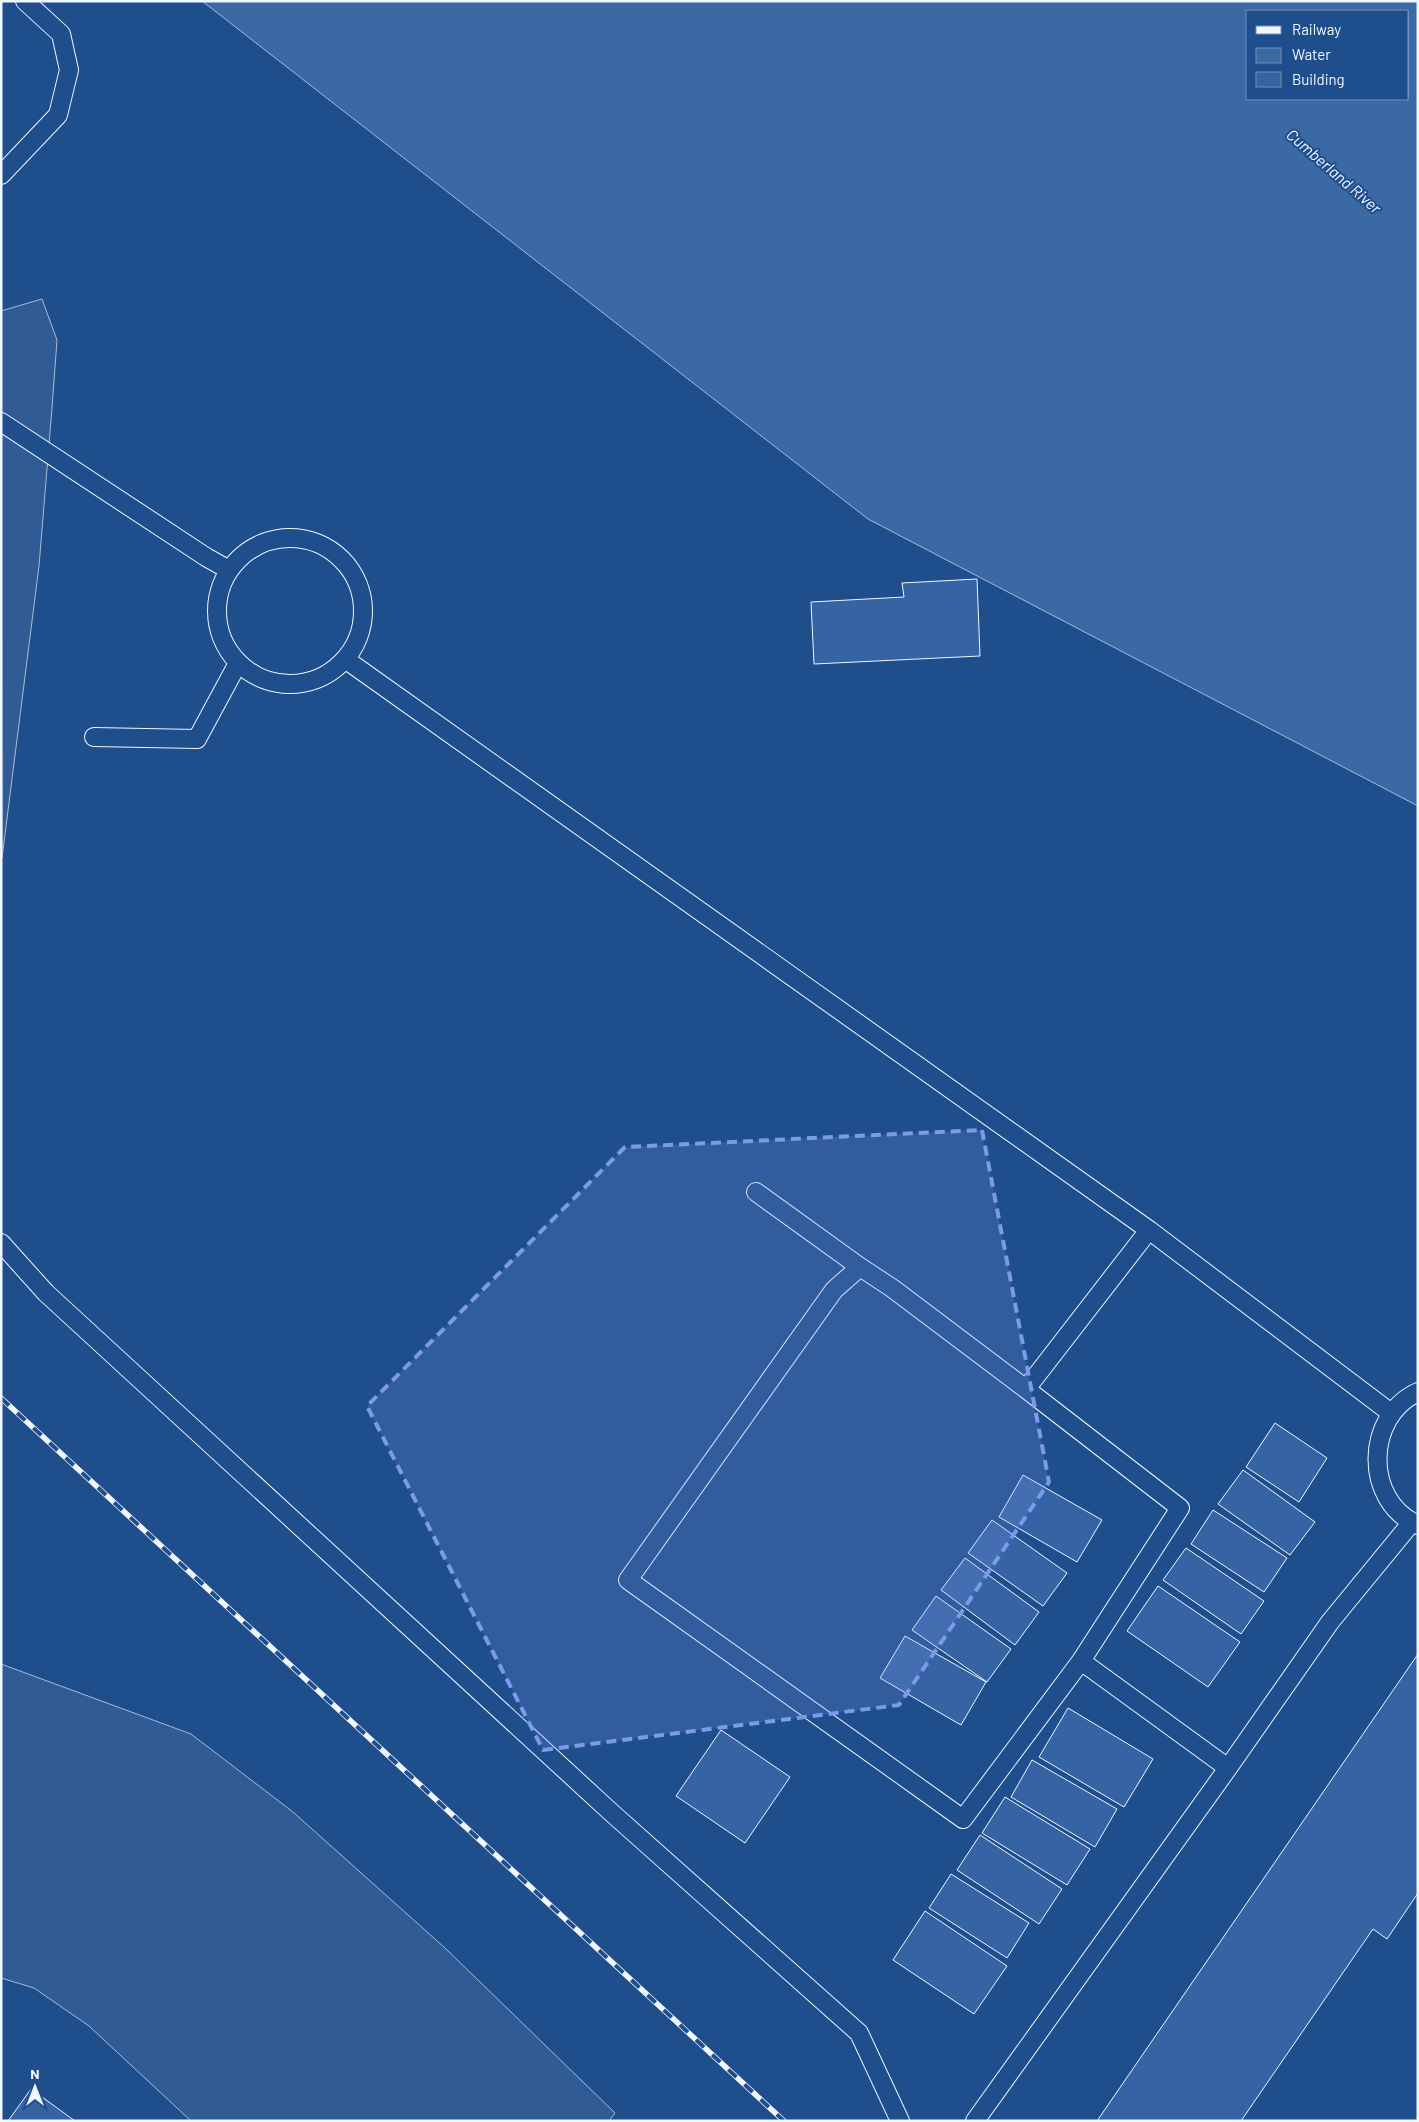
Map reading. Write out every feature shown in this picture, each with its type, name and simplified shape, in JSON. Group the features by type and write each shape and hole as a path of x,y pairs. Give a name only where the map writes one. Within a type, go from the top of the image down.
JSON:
{"lane":[{"path":"1,175 58,115 69,70 61,34 25,1"},
{"path":"1,422 230,570"},
{"path":"294,538 316,543 337,555 352,572 362,594 363,617 358,640 345,659 327,674 305,683 282,684 260,678 238,663 224,643 217,618 219,592 230,570 247,551 270,541 294,538"},
{"path":"345,659 1149,1230 1391,1413"},
{"path":"94,737 197,739 238,663"},
{"path":"756,1192 892,1288 1180,1508 1081,1660 962,1819 628,1580 834,1290 860,1267"},
{"path":"1026,1389 1149,1230"},
{"path":"1,1243 46,1292 82,1326 620,1821 859,2033 900,2121"},
{"path":"974,2121 1228,1768 1330,1622 1415,1524 1393,1506 1381,1484 1376,1459 1380,1435 1391,1413 1410,1396 1418,1392"},
{"path":"1081,1660 1228,1768"}],"highlighted area":[{"path":"982,1130 1049,1482 899,1705 543,1750 367,1406 625,1147"}],"shaded area":[{"path":"42,299 57,340 39,566 2,858 1,311"},
{"path":"1,1664 191,1734 293,1812 445,1948 615,2113 609,2121 191,2121 89,2026 34,1988 1,1978"}],"water":[{"name":"Cumberland River","path":"202,1 1418,1 1418,806 868,519"}],"building":[{"path":"977,579 980,656 814,664 811,602 904,597 902,583"},
{"path":"1275,1423 1327,1458 1299,1502 1246,1467"},
{"path":"1243,1470 1315,1522 1290,1555 1218,1504"},
{"path":"1023,1475 1102,1520 1077,1562 999,1517"},
{"path":"1213,1510 1287,1558 1264,1592 1191,1544"},
{"path":"992,1520 1067,1573 1043,1606 968,1553"},
{"path":"1186,1548 1264,1601 1241,1634 1163,1580"},
{"path":"965,1558 1039,1612 1015,1645 941,1590"},
{"path":"1158,1586 1240,1642 1208,1687 1127,1631"},
{"path":"936,1596 1011,1649 987,1682 912,1630"},
{"path":"905,1636 986,1682 961,1725 880,1678"},
{"path":"1418,1654 1418,1893 1387,1939 1373,1929 1241,2121 1097,2121"},
{"path":"1068,1708 1153,1759 1124,1807 1039,1757"},
{"path":"721,1730 790,1777 745,1843 676,1796"},
{"path":"1032,1760 1117,1809 1095,1847 1011,1797"},
{"path":"1005,1797 1090,1849 1067,1885 982,1833"},
{"path":"980,1835 1062,1889 1039,1924 957,1870"},
{"path":"951,1874 1029,1923 1007,1958 929,1908"},
{"path":"925,1911 1007,1966 974,2014 893,1960"},
{"path":"31,2089 75,2121 8,2121"}],"railway":[{"path":"1,1398 784,2121"}]}
